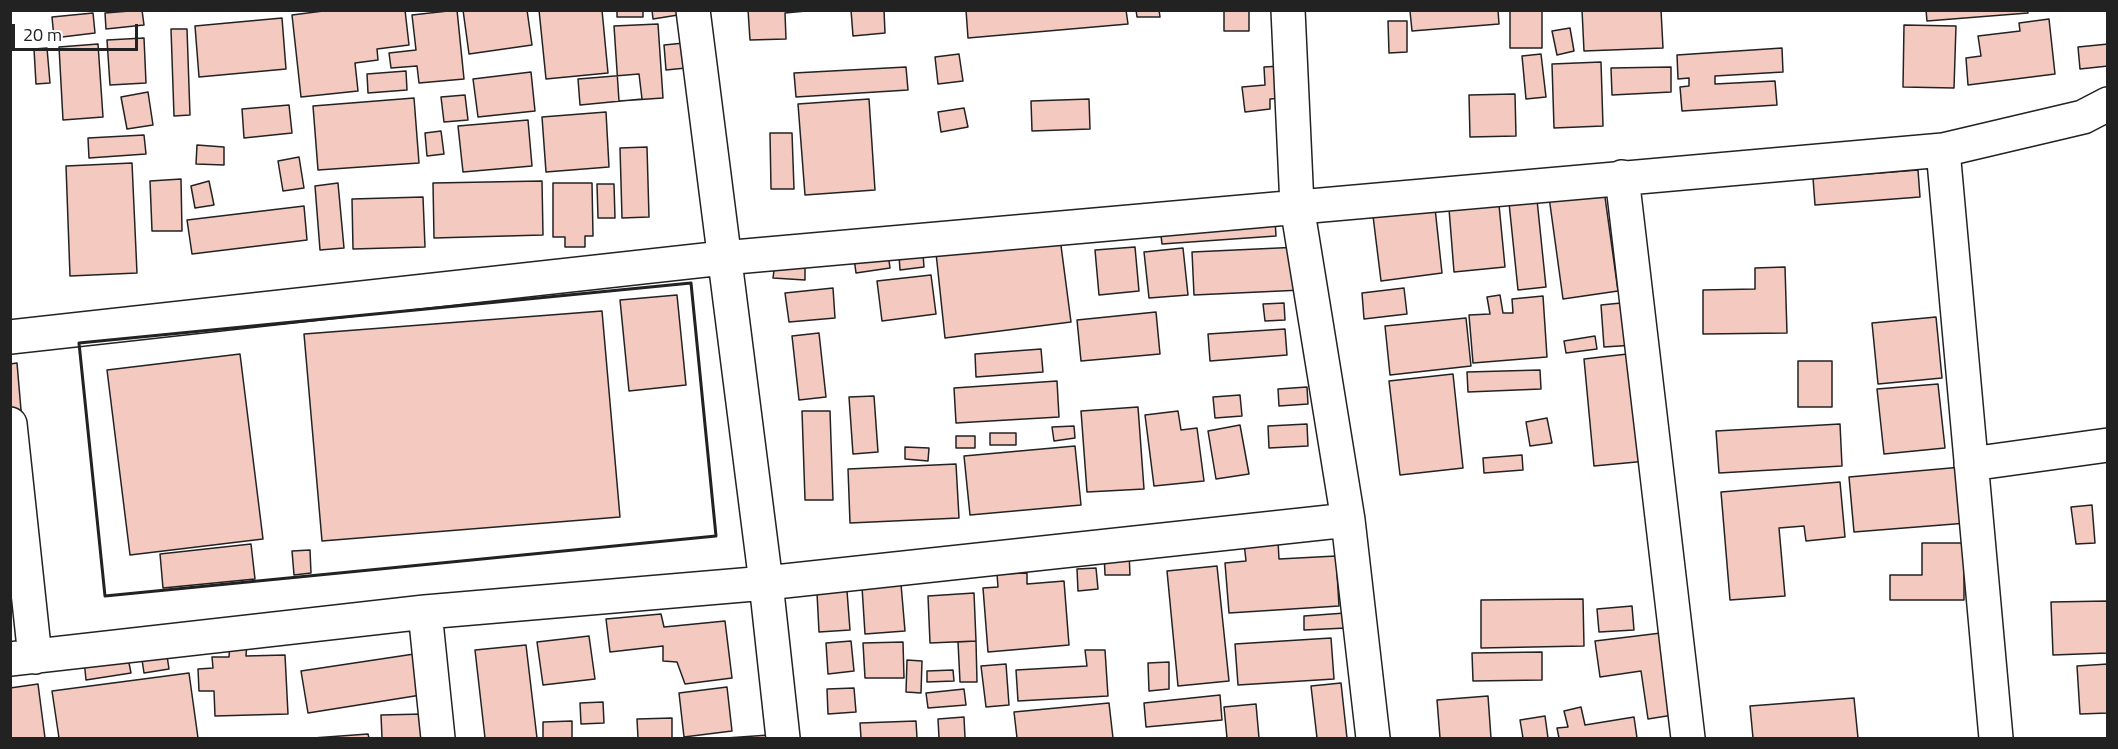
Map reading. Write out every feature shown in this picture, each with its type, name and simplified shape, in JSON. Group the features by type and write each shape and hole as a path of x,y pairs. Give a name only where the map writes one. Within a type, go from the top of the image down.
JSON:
{"street":[{"path":"693,10 766,583 783,738"},
{"path":"1288,10 1297,206 1348,520 1373,738"},
{"path":"10,337 723,258 1943,150 2083,117 2108,104"},
{"path":"1943,150 1996,738"},
{"path":"1622,177 1688,738"},
{"path":"10,424 23,658 425,612 766,583 1348,520"},
{"path":"1971,464 2108,445"},
{"path":"425,612 438,738"}],"building":[{"path":"142,10 144,25 106,29 105,13"},
{"path":"331,10 405,10 409,45 377,49 378,60 355,63 358,91 301,97 292,15"},
{"path":"457,10 464,79 419,83 417,66 391,68 389,53 416,50 412,15"},
{"path":"463,10 527,10 532,45 469,54"},
{"path":"539,10 602,10 608,73 546,79"},
{"path":"617,10 643,10 643,17 617,17"},
{"path":"652,10 677,10 678,15 653,19"},
{"path":"748,10 817,10 785,13 786,39 750,40"},
{"path":"851,10 884,10 885,33 853,36"},
{"path":"966,10 1126,10 1128,24 968,38"},
{"path":"1136,10 1159,10 1160,17 1137,17"},
{"path":"1224,10 1249,10 1249,31 1224,31"},
{"path":"1498,10 1499,24 1412,31 1410,11"},
{"path":"1510,10 1542,10 1542,48 1510,48"},
{"path":"1582,10 1661,10 1663,48 1584,51"},
{"path":"1926,10 2027,10 2028,13 1927,21"},
{"path":"93,13 95,33 54,38 52,17"},
{"path":"282,18 286,69 199,77 195,26"},
{"path":"2049,19 2055,74 1968,85 1966,58 1981,56 1978,36 2020,31 2019,23"},
{"path":"1388,21 1407,21 1407,52 1389,53"},
{"path":"658,24 663,98 619,101 614,26"},
{"path":"1904,25 1956,26 1954,88 1903,87"},
{"path":"1570,28 1574,51 1557,55 1552,31"},
{"path":"171,29 187,29 190,115 174,116"},
{"path":"144,38 146,83 110,85 107,40"},
{"path":"684,43 686,68 666,70 664,45"},
{"path":"98,44 103,117 63,120 59,47"},
{"path":"2108,44 2108,66 2080,69 2078,47"},
{"path":"47,48 50,83 36,84 34,49"},
{"path":"1782,48 1783,72 1715,76 1715,84 1775,81 1777,105 1682,111 1680,87 1689,86 1689,78 1678,79 1677,55"},
{"path":"959,54 963,81 938,84 935,57"},
{"path":"1541,54 1546,97 1526,99 1522,56"},
{"path":"1601,62 1603,126 1554,128 1552,64"},
{"path":"1281,66 1284,98 1270,99 1270,109 1245,112 1242,87 1265,85 1264,67"},
{"path":"906,67 908,90 796,97 794,73"},
{"path":"1671,67 1671,92 1612,95 1611,68"},
{"path":"406,71 407,90 368,93 367,74"},
{"path":"531,72 535,111 478,117 473,79"},
{"path":"639,74 642,99 580,105 578,79"},
{"path":"148,92 153,125 127,129 121,97"},
{"path":"1515,94 1516,136 1470,137 1469,95"},
{"path":"465,95 468,120 444,122 441,97"},
{"path":"414,98 419,163 318,170 313,106"},
{"path":"869,99 875,190 805,195 798,104"},
{"path":"1089,99 1090,129 1032,131 1031,101"},
{"path":"289,105 292,133 244,138 242,109"},
{"path":"964,108 968,127 941,132 938,112"},
{"path":"606,112 609,167 546,172 542,117"},
{"path":"528,120 532,166 463,172 458,126"},
{"path":"441,131 444,154 427,156 425,133"},
{"path":"770,133 792,133 794,189 771,189"},
{"path":"144,135 146,154 89,158 88,138"},
{"path":"197,145 224,147 224,165 196,164"},
{"path":"647,147 649,217 622,218 620,148"},
{"path":"299,157 304,188 283,191 278,161"},
{"path":"132,163 137,273 70,276 66,166"},
{"path":"1918,170 1920,197 1815,205 1813,178"},
{"path":"181,179 182,231 152,231 150,181"},
{"path":"209,181 214,205 195,208 191,186"},
{"path":"542,181 543,235 434,238 433,183"},
{"path":"338,183 344,248 320,250 315,186"},
{"path":"553,183 592,183 593,236 585,236 585,247 565,247 565,237 553,237"},
{"path":"597,184 614,184 615,218 598,218"},
{"path":"1604,190 1618,291 1563,299 1549,197"},
{"path":"423,197 425,247 353,249 352,199"},
{"path":"1537,200 1546,287 1518,290 1509,203"},
{"path":"1499,205 1505,267 1454,272 1449,209"},
{"path":"304,206 307,240 192,254 187,220"},
{"path":"1435,208 1442,273 1381,281 1373,216"},
{"path":"1275,219 1276,236 1162,244 1160,227"},
{"path":"1060,238 1071,322 945,338 936,253"},
{"path":"1135,247 1139,291 1099,295 1095,250"},
{"path":"1300,247 1302,290 1194,295 1192,252"},
{"path":"1183,248 1188,295 1149,298 1144,252"},
{"path":"888,253 890,268 856,273 854,258"},
{"path":"923,254 924,267 900,270 899,256"},
{"path":"775,263 805,265 805,280 773,278"},
{"path":"1785,267 1787,333 1703,334 1703,290 1755,289 1755,268"},
{"path":"931,275 936,314 882,321 877,281"},
{"path":"833,288 835,318 789,322 785,293"},
{"path":"1404,288 1407,314 1364,319 1362,293"},
{"path":"677,295 686,385 629,391 620,300"},
{"path":"1500,295 1503,313 1513,313 1512,299 1543,296 1547,357 1473,363 1469,315 1490,314 1487,297"},
{"path":"1631,302 1635,345 1604,347 1601,305"},
{"path":"1284,303 1285,320 1265,321 1263,304"},
{"path":"602,311 620,517 322,541 304,334"},
{"path":"1156,312 1160,354 1081,361 1077,320"},
{"path":"1936,317 1942,378 1878,384 1872,323"},
{"path":"1466,318 1471,366 1390,375 1385,326"},
{"path":"1285,329 1287,355 1210,361 1208,334"},
{"path":"819,333 826,397 799,400 792,336"},
{"path":"1595,336 1597,349 1566,353 1564,341"},
{"path":"1041,349 1043,372 976,377 975,354"},
{"path":"1636,353 1647,461 1594,466 1584,359"},
{"path":"240,354 263,539 130,555 107,370"},
{"path":"1798,361 1832,361 1832,407 1798,407"},
{"path":"17,363 27,480 10,481 10,364"},
{"path":"1540,370 1541,389 1468,392 1467,372"},
{"path":"1453,374 1463,468 1400,475 1389,381"},
{"path":"1057,381 1059,417 956,423 954,388"},
{"path":"1938,384 1945,448 1884,454 1877,389"},
{"path":"1307,387 1308,404 1279,406 1278,389"},
{"path":"1240,395 1242,416 1215,418 1213,397"},
{"path":"874,396 878,452 853,454 849,397"},
{"path":"1138,407 1144,489 1087,492 1081,411"},
{"path":"802,411 830,411 833,500 805,500"},
{"path":"1178,411 1181,430 1197,428 1204,481 1154,486 1145,415"},
{"path":"1547,418 1552,443 1530,446 1526,422"},
{"path":"1307,424 1308,446 1269,448 1268,426"},
{"path":"1840,424 1842,466 1719,473 1716,431"},
{"path":"1240,425 1249,474 1216,479 1208,431"},
{"path":"1074,426 1075,438 1054,441 1052,427"},
{"path":"990,433 1016,433 1016,445 990,445"},
{"path":"956,436 975,436 975,448 956,448"},
{"path":"1075,446 1081,505 970,515 964,456"},
{"path":"905,447 929,448 928,461 905,459"},
{"path":"1522,455 1523,470 1484,473 1483,458"},
{"path":"956,464 959,518 850,523 848,469"},
{"path":"1962,467 1967,523 1854,532 1849,477"},
{"path":"1840,482 1845,537 1806,541 1804,526 1779,528 1785,596 1730,600 1721,492"},
{"path":"2092,505 2095,543 2076,544 2071,507"},
{"path":"1278,541 1279,559 1336,556 1339,606 1229,613 1225,563 1246,561 1244,543"},
{"path":"1922,543 1964,543 1964,600 1890,600 1890,575 1922,575"},
{"path":"251,544 255,579 163,588 160,554"},
{"path":"310,550 311,573 294,575 292,551"},
{"path":"1104,552 1129,552 1130,575 1105,575"},
{"path":"1217,566 1229,681 1178,686 1167,571"},
{"path":"1096,568 1098,589 1078,591 1077,569"},
{"path":"1027,573 1027,584 1064,581 1069,645 988,652 983,588 998,587 997,574"},
{"path":"901,584 905,631 865,634 862,587"},
{"path":"847,591 850,630 819,632 817,593"},
{"path":"974,593 976,641 930,643 928,596"},
{"path":"1583,599 1584,646 1481,648 1481,600"},
{"path":"2108,601 2108,653 2053,655 2051,602"},
{"path":"1632,606 1634,630 1599,632 1597,609"},
{"path":"1345,613 1346,628 1304,630 1304,616"},
{"path":"661,614 664,627 725,621 732,678 685,684 677,662 663,661 663,646 610,652 606,619"},
{"path":"1661,633 1673,715 1648,719 1641,671 1600,677 1595,641"},
{"path":"589,636 595,679 543,685 537,642"},
{"path":"1331,638 1334,679 1238,685 1235,644"},
{"path":"230,641 247,642 246,656 285,655 288,714 215,716 214,691 199,691 198,669 213,668 212,657 229,657"},
{"path":"851,641 854,671 828,674 826,643"},
{"path":"976,641 977,682 960,682 958,642"},
{"path":"903,642 904,678 865,678 863,643"},
{"path":"526,645 537,738 485,738 475,650"},
{"path":"166,649 169,669 144,673 141,653"},
{"path":"1085,650 1105,650 1108,696 1018,701 1016,670 1087,666"},
{"path":"1542,652 1542,680 1473,681 1472,653"},
{"path":"127,653 131,673 86,680 84,660"},
{"path":"414,654 421,695 308,713 301,671"},
{"path":"907,660 922,661 921,693 906,692"},
{"path":"1169,662 1169,689 1149,691 1148,663"},
{"path":"1006,664 1009,705 986,707 981,666"},
{"path":"2108,664 2108,713 2080,714 2077,666"},
{"path":"953,670 954,681 927,682 927,671"},
{"path":"189,673 198,738 59,738 52,691"},
{"path":"1341,683 1347,738 1317,738 1311,686"},
{"path":"38,684 45,738 10,738 10,688"},
{"path":"727,687 732,731 684,737 679,693"},
{"path":"854,688 856,712 828,714 827,689"},
{"path":"964,689 966,705 928,708 926,693"},
{"path":"1220,695 1222,720 1146,727 1144,703"},
{"path":"1488,696 1491,738 1440,738 1437,700"},
{"path":"1854,698 1858,738 1753,738 1750,706"},
{"path":"603,702 604,723 581,724 580,703"},
{"path":"1109,703 1113,738 1017,738 1014,712"},
{"path":"1256,704 1259,738 1227,738 1224,707"},
{"path":"1581,707 1585,725 1634,717 1637,738 1559,738 1557,728 1568,727 1564,711"},
{"path":"423,714 425,738 382,738 381,715"},
{"path":"1545,716 1548,738 1523,738 1520,720"},
{"path":"964,717 965,738 939,738 938,719"},
{"path":"672,718 672,738 638,738 637,719"},
{"path":"572,721 572,738 543,738 543,722"},
{"path":"916,721 917,738 861,738 860,723"},
{"path":"368,734 369,738 313,738"},
{"path":"769,735 769,738 726,738"}],"wall":[{"path":"691,283 716,536 105,596 79,343 691,283"}]}
